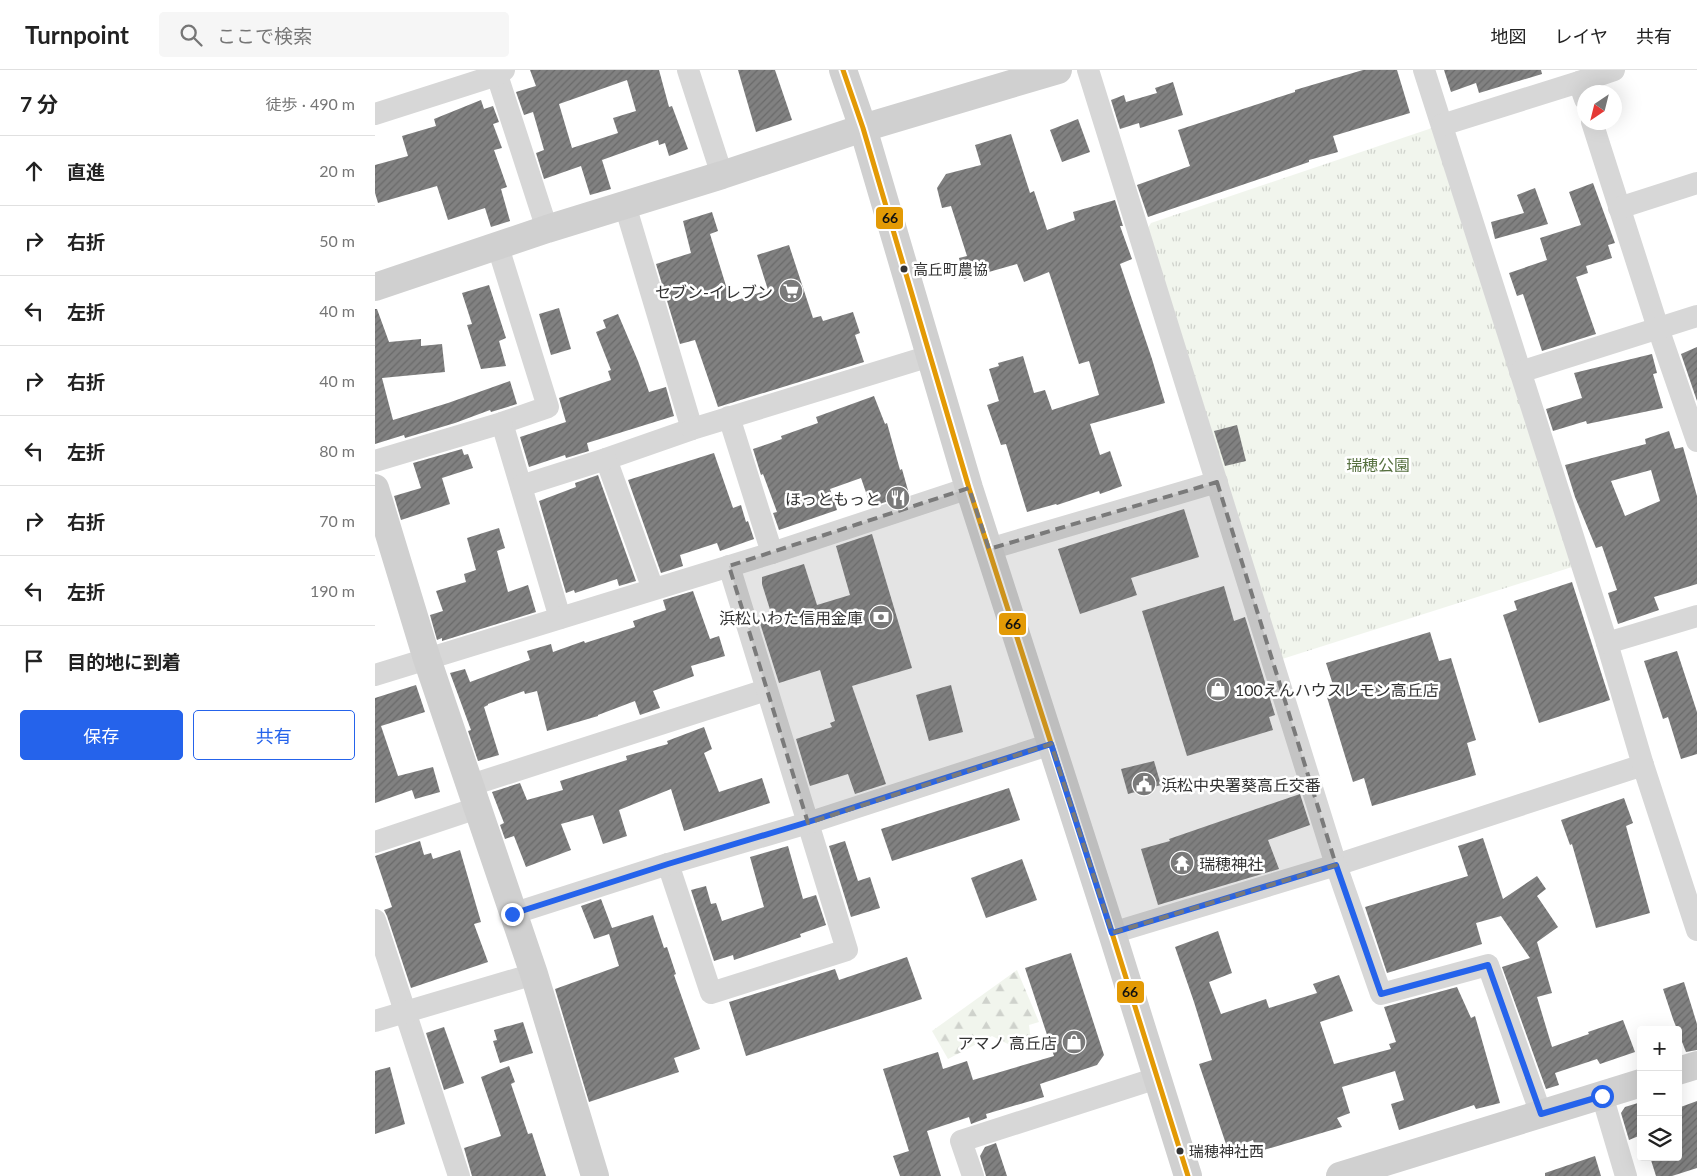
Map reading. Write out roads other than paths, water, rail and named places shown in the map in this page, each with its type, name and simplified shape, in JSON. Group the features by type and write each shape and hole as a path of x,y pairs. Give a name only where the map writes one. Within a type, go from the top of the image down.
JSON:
{"street":[{"path":"688,70 722,175"},
{"path":"843,70 863,128 969,488 1188,1176"},
{"path":"375,287 547,229 722,175 863,128 1058,70"},
{"path":"1088,70 1336,865 1381,994 1488,965 1541,1114"},
{"path":"1424,70 1607,643 1643,765 1693,905 1697,930"},
{"path":"1590,85 1614,70"},
{"path":"375,114 501,72 547,229"},
{"path":"1442,125 1577,91"},
{"path":"1595,130 1658,328 1697,441"},
{"path":"1619,208 1697,183"},
{"path":"625,205 692,429"},
{"path":"375,461 548,408 498,247"},
{"path":"1520,372 1697,316"},
{"path":"521,486 729,417 930,356"},
{"path":"729,417 772,553"},
{"path":"503,423 560,618"},
{"path":"606,459 653,589"},
{"path":"989,549 1217,482"},
{"path":"375,675 772,553 969,488"},
{"path":"377,500 427,659 512,914 534,974 595,1176"},
{"path":"668,864 711,993 847,950 729,566"},
{"path":"1607,643 1697,616"},
{"path":"375,842 474,796 766,690"},
{"path":"512,914 1051,744"},
{"path":"1112,933 1336,865 1643,765"},
{"path":"375,920 459,1176"},
{"path":"375,1021 534,974"},
{"path":"1682,1070 1697,1065"},
{"path":"973,1176 961,1140 1157,1078"},
{"path":"1345,1175 1637,1084"},
{"path":"1602,1096 1626,1176"}],"place":[{"name":"高丘町農協","path":"904,269"},
{"name":"セブン-イレブン","path":"791,291"},
{"name":"ほっともっと","path":"898,498"},
{"name":"浜松いわた信用金庫","path":"881,617"},
{"name":"100えんハウスレモン高丘店","path":"1218,689"},
{"name":"浜松中央署葵高丘交番","path":"1144,784"},
{"name":"瑞穂神社","path":"1182,863"},
{"name":"アマノ 高丘店","path":"1074,1042"},
{"name":"瑞穂神社西","path":"1180,1151"}],"park label":[{"name":"瑞穂公園","path":"1378,464"}]}
